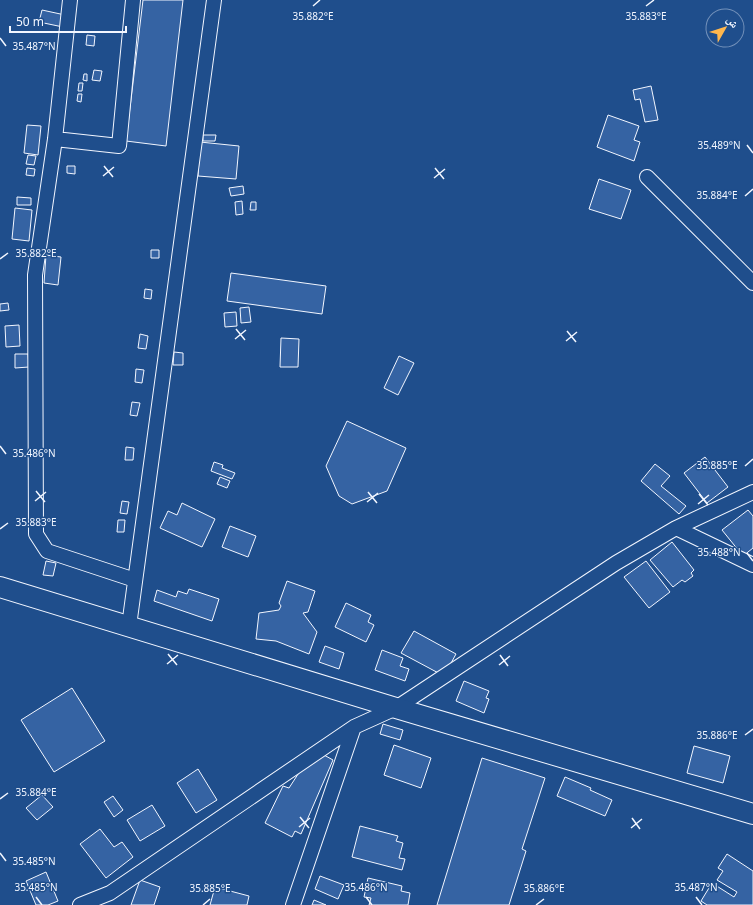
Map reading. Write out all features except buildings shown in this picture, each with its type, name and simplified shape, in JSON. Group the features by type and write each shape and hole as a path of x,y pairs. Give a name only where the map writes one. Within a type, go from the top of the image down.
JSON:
{"main road":[{"path":"0,587 396,708 753,814"}],"street":[{"path":"70,0 56,139 35,275 36,534 48,551 135,580"},
{"path":"56,139 118,146 133,0"},
{"path":"129,626 214,0"},
{"path":"648,177 753,283"},
{"path":"80,905 110,892 354,726 396,708 616,563 676,528 753,492"},
{"path":"676,528 753,565"},
{"path":"293,905 354,726"}]}
